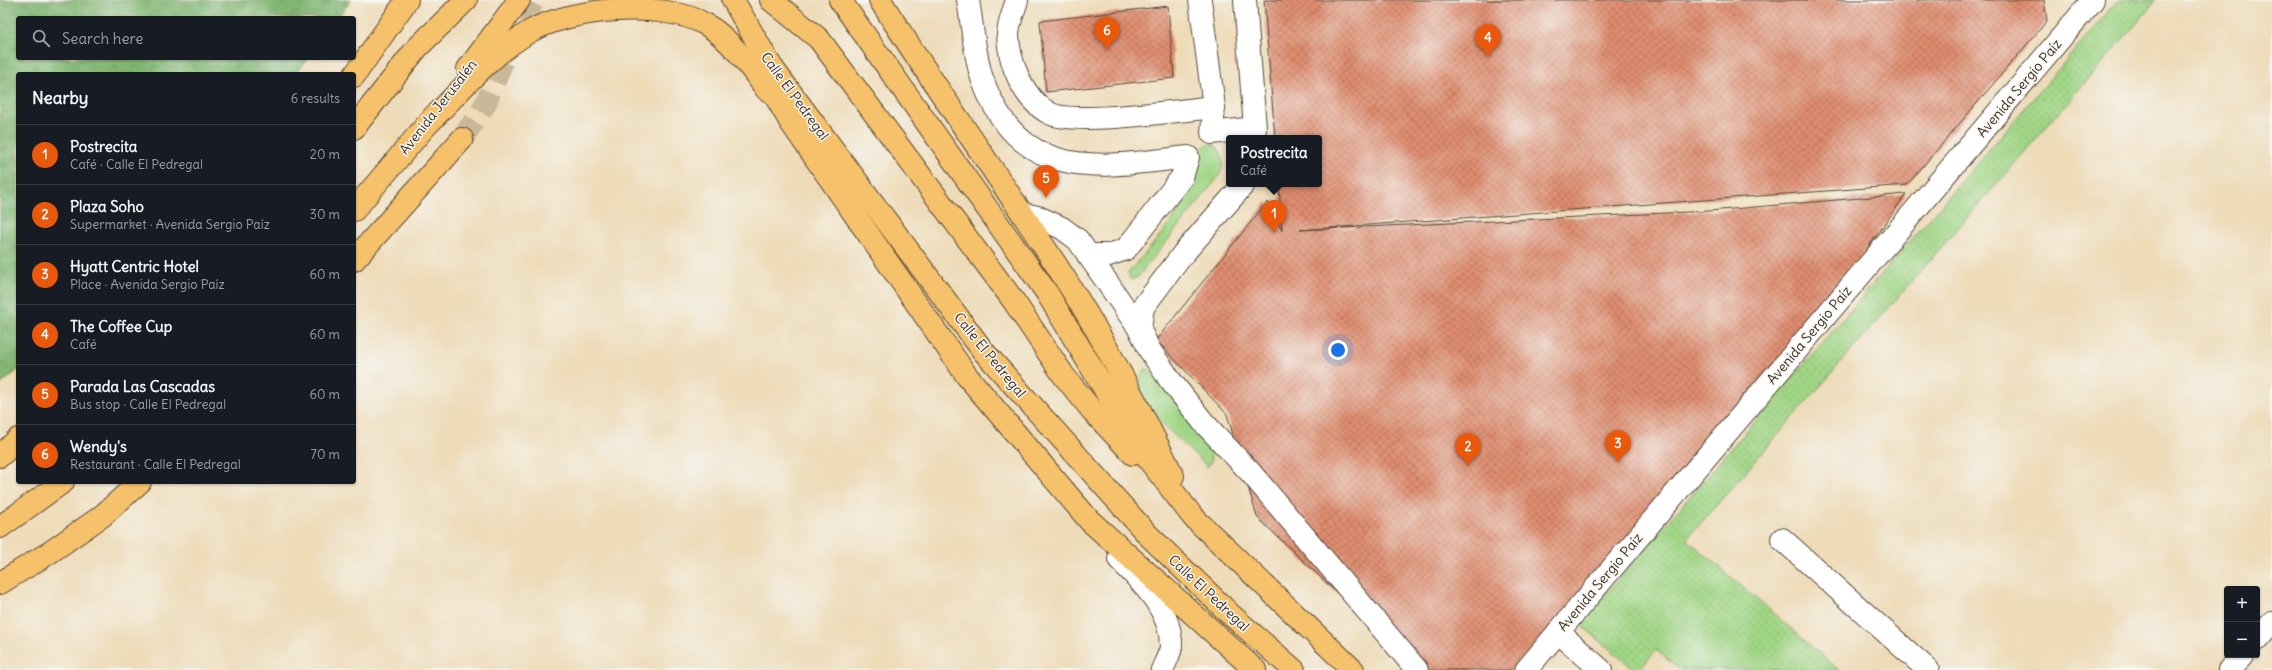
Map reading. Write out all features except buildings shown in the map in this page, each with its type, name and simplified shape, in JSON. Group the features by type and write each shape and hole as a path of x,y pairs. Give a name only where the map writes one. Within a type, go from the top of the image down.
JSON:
{"main road":[{"path":"356,73 407,0"},
{"path":"356,125 417,48 466,0"},
{"name":"Avenida Jerusalén","path":"356,208 426,126 519,0"},
{"path":"722,0 734,25 791,123"},
{"name":"Calle El Pedregal","path":"733,0 771,66 984,352 1149,536 1231,614 1294,670"},
{"path":"771,0 819,39 1013,300 1064,376 1095,414 1193,517 1353,670"},
{"path":"840,0 1046,293 1141,450 1193,517"},
{"path":"880,0 926,73 1023,214 1070,286 1112,355 1193,517"},
{"path":"426,126 490,61 530,32 547,23 587,14 623,9 666,11 705,24 741,55 791,123 967,376 1089,520 1254,670"},
{"path":"356,258 462,139"},
{"path":"0,456 16,441"},
{"path":"0,470 16,459"},
{"path":"0,527 60,484"},
{"path":"0,583 49,553 102,516 138,484"}],"street":[{"path":"968,0 982,80 998,112 1016,136 1037,152 1062,162 1119,165 1188,157"},
{"path":"1017,0 1008,34 1012,62 1027,93 1049,114 1085,119 1214,107"},
{"path":"1200,0 1214,107 1212,133"},
{"path":"1088,255 1109,255 1126,249 1182,178 1188,157 1194,146 1212,133 1254,133 1245,0"},
{"name":"Avenida Sergio Paíz","path":"1526,670 2093,0"},
{"path":"1140,330 1143,307 1183,254 1241,187"},
{"path":"1023,214 1038,217 1062,228 1078,240 1140,330 1149,349 1170,380 1199,417 1251,473 1417,670"},
{"path":"1089,520 1114,554 1145,586 1169,624 1171,648 1162,670"},
{"path":"1782,539 1928,670"},
{"path":"2260,637 2272,623"},
{"path":"1558,632 1601,670"},
{"path":"2229,670 2240,658"}],"green space":[{"path":"0,0 351,0 339,16 16,16 16,60 306,60 298,72 16,72 16,372 0,385"},
{"path":"2118,0 2157,0 1687,539 1839,670 1680,670 1656,650 1639,670 1635,670 1580,624"},
{"path":"1210,144 1215,145 1222,155 1223,163 1220,175 1138,277 1131,280 1128,273 1162,233 1185,200 1192,182 1195,162 1199,151"},
{"path":"1147,368 1210,442 1211,462 1207,467 1164,425 1144,399 1140,387 1141,376"}],"tunnel":[{"path":"462,139 485,105 508,49 534,0"}],"place":[{"name":"Wendy's","path":"1107,50"},
{"name":"The Coffee Cup","path":"1488,57"},
{"name":"Parada Las Cascadas","path":"1046,198"},
{"name":"Postrecita","path":"1274,233"},
{"name":"Hyatt Centric Hotel","path":"1618,463"},
{"name":"Plaza Soho","path":"1468,466"}]}
